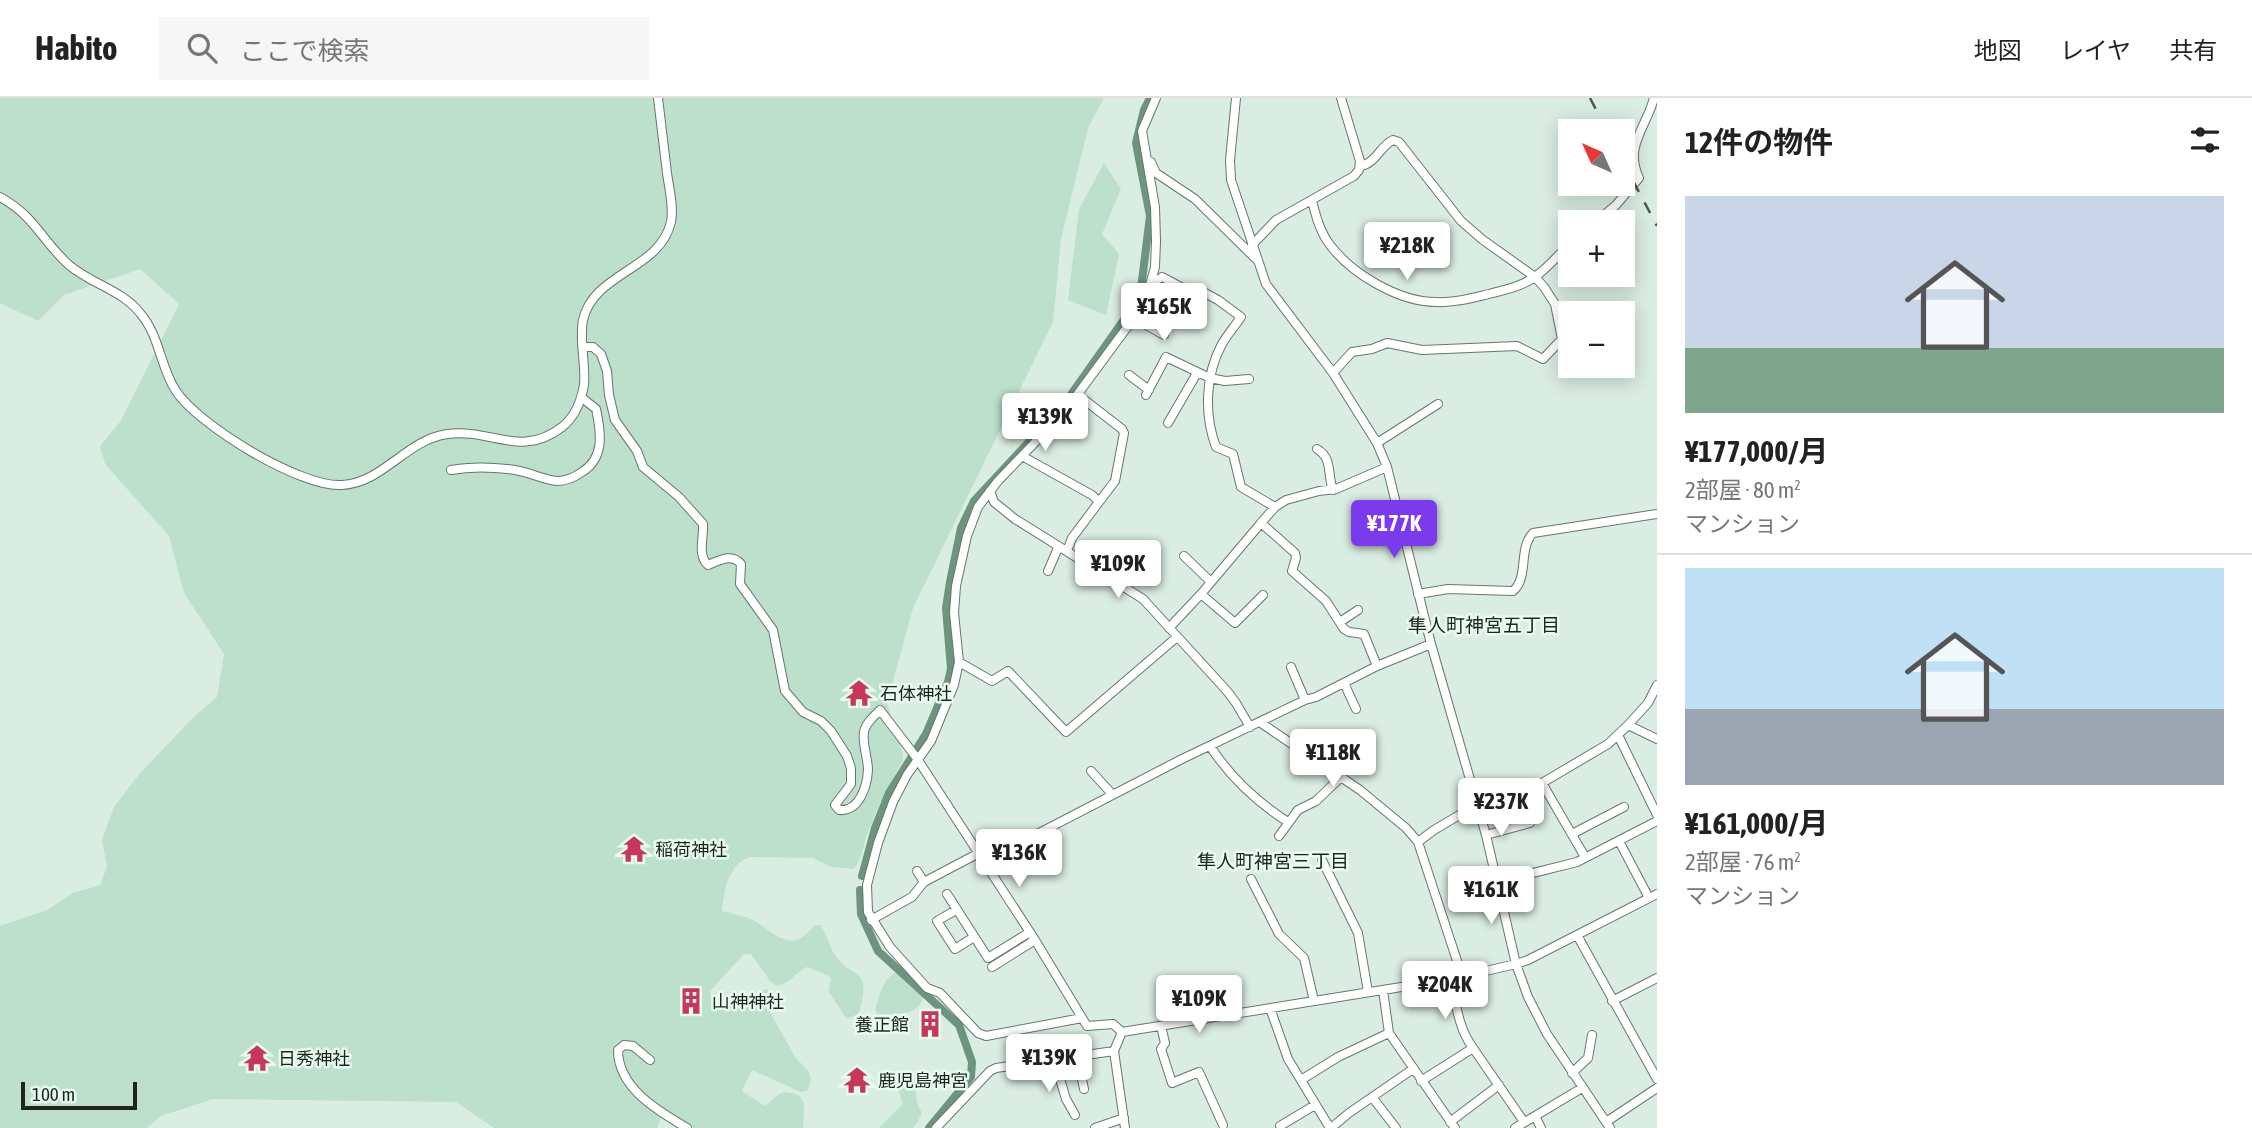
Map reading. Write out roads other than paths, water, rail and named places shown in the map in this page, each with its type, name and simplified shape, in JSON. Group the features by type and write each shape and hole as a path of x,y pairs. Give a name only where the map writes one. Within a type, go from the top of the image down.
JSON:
{"street":[{"path":"0,197 17,206 69,265 134,305 156,339 174,389 194,412 220,432 307,478 332,485 359,483 413,447 430,439 449,434 522,442 544,439 570,420 581,397 584,373 583,323 587,307 597,292 647,258 664,237 671,221 671,198 657,98"},
{"path":"1082,1018 986,1036 978,1033 940,993 927,988 890,947 871,920 866,906 867,891 875,854 898,789 931,741 954,685 959,662 954,613 956,586 978,507 1066,410 1145,303 1155,267 1156,241 1155,207 1142,131 1156,98"},
{"path":"1236,98 1230,173 1252,245 1272,294 1333,373 1377,443 1387,467 1431,644 1486,835 1516,964 1528,997 1547,1034 1608,1125 1657,1088"},
{"path":"1341,98 1361,166"},
{"path":"1610,210 1639,178 1633,165 1633,151 1639,133 1653,118 1654,98"},
{"path":"1252,245 1276,220 1354,176 1361,166 1375,159 1387,142 1393,140 1399,142 1461,222 1535,277 1555,304 1562,339 1543,359 1517,346 1422,350 1386,343 1351,353 1333,373"},
{"path":"1145,150 1156,173 1195,199 1257,259"},
{"path":"1312,201 1318,224 1330,246 1362,273 1396,294 1428,302 1454,301 1511,289 1535,277 1558,255"},
{"path":"1151,284 1162,277 1188,291 1205,293 1219,300 1241,317 1221,345 1210,378 1210,422 1216,446 1233,454 1242,488 1275,507"},
{"path":"1134,318 1164,335"},
{"path":"583,347 593,347 601,354 607,372 615,420 637,451 643,467 680,497 703,524 704,562 708,565 732,557 741,564 740,584 773,630 785,691 803,712 821,721 831,731 847,757 851,784 835,805 839,810 845,811 858,802 865,787 868,770 864,733 867,724 880,710 918,759 979,852 1087,1026 1112,1024 1122,1032 1451,979 1528,960 1653,896 1619,841"},
{"path":"1129,376 1148,392 1166,357 1210,378 1225,381 1249,379"},
{"path":"1168,423 1197,373"},
{"path":"1048,571 1115,481 1124,433 1077,395"},
{"path":"451,470 492,468 518,470 557,481 574,478 590,468 598,453 601,435 596,410 581,397"},
{"path":"1377,443 1438,404"},
{"path":"1317,449 1325,454 1328,460 1329,479 1333,490"},
{"path":"1023,456 1092,495 1099,502"},
{"path":"1169,628 1275,507 1297,497 1333,490 1387,467"},
{"path":"990,491 999,506 1063,550 1143,599 1227,691 1250,727"},
{"path":"1418,594 1448,589 1513,591 1518,585 1525,545 1531,534 1657,514"},
{"path":"1261,523 1293,551 1296,558 1292,571 1326,601 1344,629 1364,634 1377,666"},
{"path":"1184,556 1211,582"},
{"path":"1201,594 1235,623 1263,595"},
{"path":"1340,622 1358,610"},
{"path":"959,662 992,681 1008,671 1066,732 1177,637"},
{"path":"985,862 1112,794 1210,746 1377,666 1431,644"},
{"path":"1291,667 1305,700"},
{"path":"1344,683 1356,709"},
{"path":"1418,842 1477,802 1542,783 1595,752 1618,736 1648,703 1657,685"},
{"path":"1648,703 1657,706"},
{"path":"1261,723 1341,777 1406,828 1418,842 1462,976"},
{"path":"1628,725 1657,739"},
{"path":"1618,736 1657,815"},
{"path":"1210,746 1223,766 1239,783 1272,812 1288,822"},
{"path":"1091,771 1112,794"},
{"path":"1279,836 1301,807 1316,801 1341,777"},
{"path":"1542,783 1585,857"},
{"path":"1486,835 1530,823 1520,789"},
{"path":"1572,834 1624,807"},
{"path":"1497,882 1577,862 1657,821"},
{"path":"871,920 912,897 924,882 979,852"},
{"path":"1322,860 1358,933 1367,992"},
{"path":"917,871 924,882"},
{"path":"1251,878 1279,934 1304,958 1314,1001"},
{"path":"947,894 988,958 1032,936"},
{"path":"956,910 937,921 955,949 974,937"},
{"path":"1577,935 1657,1079"},
{"path":"992,967 1032,936"},
{"path":"1612,1001 1657,978"},
{"path":"1451,979 1465,1038 1524,1122"},
{"path":"1382,990 1389,1032 1452,1125 1499,1085"},
{"path":"1270,1008 1288,1059 1330,1128 1413,1069"},
{"path":"1161,1026 1165,1043 1161,1049 1172,1083 1199,1072 1223,1125"},
{"path":"1122,1032 1114,1051 1125,1128"},
{"path":"1301,1080 1338,1057 1389,1032"},
{"path":"1572,1073 1588,1058 1592,1034"},
{"path":"650,1060 633,1046 624,1045 618,1050 622,1069 631,1085 655,1109 687,1128"},
{"path":"1422,1081 1473,1048"},
{"path":"936,1128 993,1069 1114,1051"},
{"path":"1077,1056 1084,1090"},
{"path":"1054,1059 1066,1099 1075,1115"},
{"path":"1515,1128 1583,1088"},
{"path":"1372,1097 1396,1128"},
{"path":"1280,1126 1315,1105"},
{"path":"1535,1116 1541,1128"},
{"path":"1095,1128 1124,1118"}],"waterway":[{"path":"862,876 875,828 889,793 926,734 948,682 951,669 946,608 961,528 974,501 1065,403 1140,297 1150,216 1136,143 1144,110 1150,98"},
{"path":"860,890 861,914 878,951 959,1025 972,1062 971,1077 929,1128"}],"railway":[{"path":"1590,98 1601,119"},
{"path":"1635,185 1657,226"}],"place":[{"name":"石体神社","path":"859,693"},
{"name":"稲荷神社","path":"634,849"},
{"name":"山神神社","path":"691,1001"},
{"name":"養正館","path":"930,1024"},
{"name":"日秀神社","path":"257,1058"},
{"name":"鹿児島神宮","path":"857,1080"}],"district":[{"name":"隼人町神宮五丁目","path":"1484,625"},
{"name":"隼人町神宮三丁目","path":"1273,861"}]}
